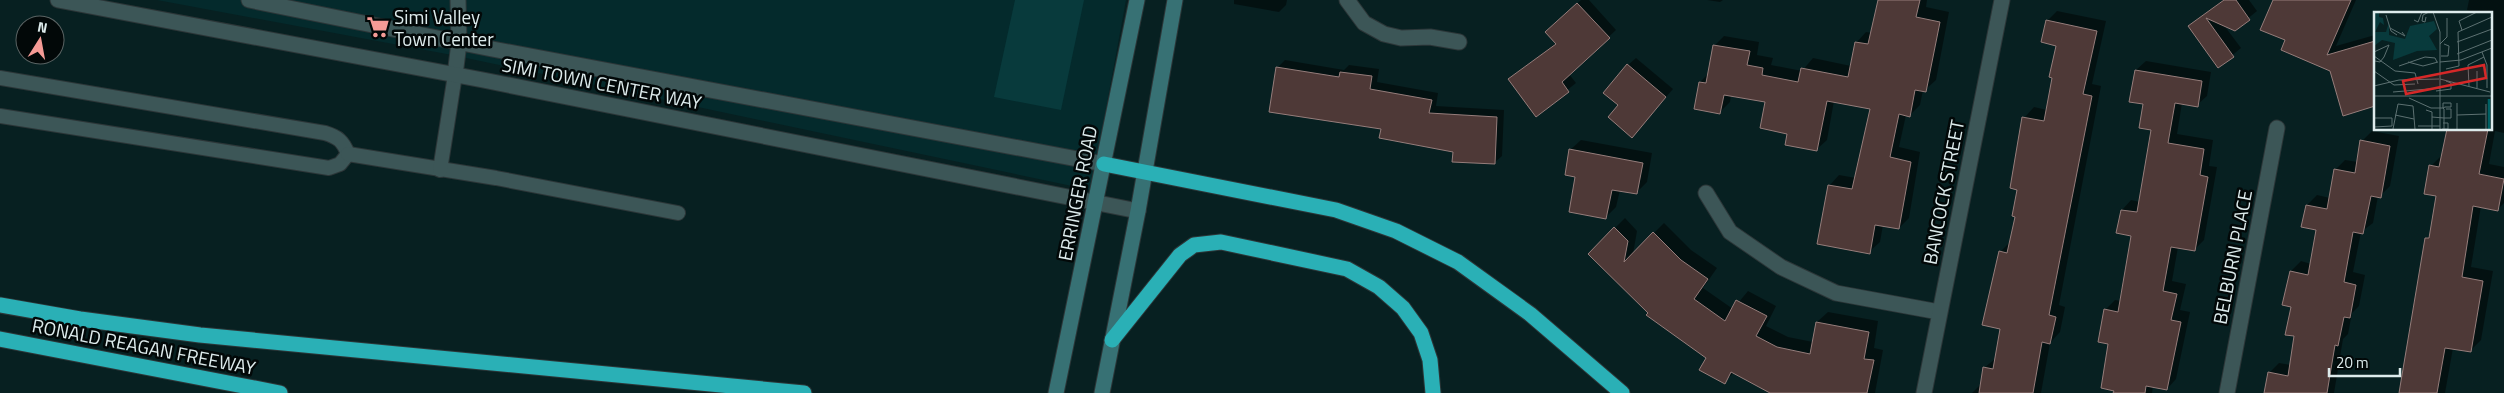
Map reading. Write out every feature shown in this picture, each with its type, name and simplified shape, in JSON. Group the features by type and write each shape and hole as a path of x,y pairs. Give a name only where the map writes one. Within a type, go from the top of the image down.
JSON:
{"highway":[{"path":"1104,164 1336,210 1396,231 1458,262 1530,314 1622,393"},
{"path":"1112,340 1180,256 1194,244 1221,242 1348,269 1379,287 1403,308 1421,334 1430,360 1433,393"},
{"path":"0,305 200,335 804,393"},
{"name":"RONALD REAGAN FREEWAY","path":"0,339 280,393"}],"main road":[{"name":"ERRINGER ROAD","path":"1056,393 1137,0"},
{"path":"1102,393 1138,210 1175,0"}],"street":[{"name":"SIMI TOWN CENTER WAY","path":"58,0 455,75 1138,210"},
{"name":"SIMI TOWN CENTER WAY","path":"249,0 459,43 1104,164"},
{"path":"455,75 459,43 458,0"},
{"path":"1347,0 1364,23 1384,34 1401,38 1430,37 1459,42"},
{"name":"BANCOCK STREET","path":"1924,393 2002,0"},
{"name":"BELBURN PLACE","path":"2227,393 2277,128"},
{"path":"1706,193 1730,232 1781,267 1836,293 1939,312"}],"lane":[{"path":"440,170 455,75"},
{"path":"0,78 325,133 336,136 344,142 348,154"},
{"path":"0,116 329,168 340,164 348,154"},
{"path":"348,154 678,212"}],"shaded area":[{"path":"157,0 1126,0 1091,190 452,55"},
{"path":"1015,0 1084,0 1061,110 994,97"}],"building":[{"path":"1878,0 1920,0 1916,17 1940,22 1926,92 1915,90 1910,117 1899,114 1890,157 1911,162 1899,229 1875,225 1870,254 1817,244 1828,185 1852,189 1870,109 1827,101 1817,151 1785,145 1787,134 1760,128 1765,102 1724,95 1720,114 1694,109 1699,82 1706,83 1713,45 1750,51 1747,65 1763,68 1762,75 1798,82 1801,68 1848,77 1855,42 1868,44"},
{"path":"2224,0 2236,0 2250,20 2235,31 2206,18 2234,57 2218,68 2188,26"},
{"path":"2273,0 2351,0 2327,55 2374,41 2374,106 2343,116 2330,71 2281,50 2285,40 2260,30"},
{"path":"1577,3 1610,38 1562,82 1569,92 1536,117 1508,79 1556,44 1545,32"},
{"path":"2046,20 2097,31 2083,94 2092,96 2049,315 2056,317 2050,344 2042,342 2033,393 1979,393 1983,367 1993,369 2000,329 1982,325 1999,251 2007,253 2015,217 2012,216 2017,190 2010,188 2022,117 2044,121 2052,78 2049,77 2056,46 2041,42"},
{"path":"1627,64 1666,97 1632,138 1608,117 1618,105 1603,93"},
{"path":"1276,67 1339,77 1340,72 1372,76 1370,89 1432,100 1429,113 1497,117 1495,164 1452,162 1453,152 1379,138 1381,129 1269,112"},
{"path":"2135,70 2202,81 2198,107 2175,103 2168,143 2204,149 2200,175 2208,177 2195,251 2171,247 2163,291 2177,294 2171,320 2181,322 2167,390 2146,386 2145,393 2113,393 2114,391 2101,388 2108,344 2098,342 2104,309 2118,312 2131,236 2116,233 2121,210 2137,212 2151,130 2139,128 2143,104 2129,102"},
{"path":"2447,130 2488,130 2479,174 2504,179 2498,211 2473,206 2462,277 2483,281 2471,352 2445,348 2437,393 2399,393 2425,238 2429,238 2436,196 2424,194 2429,165 2439,167"},
{"path":"2360,140 2390,146 2381,198 2371,196 2363,234 2353,232 2344,282 2356,285 2350,318 2344,317 2338,346 2335,345 2327,393 2264,393 2268,372 2288,376 2294,336 2285,335 2291,307 2282,305 2290,271 2308,275 2316,230 2301,227 2306,205 2327,209 2334,169 2355,173"},
{"path":"1569,149 1643,163 1637,194 1612,190 1606,219 1569,212 1575,177 1565,175"},
{"path":"1614,227 1628,241 1624,262 1653,232 1681,260 1708,279 1694,299 1725,321 1736,300 1767,316 1756,336 1777,347 1810,354 1816,322 1869,332 1864,359 1874,360 1867,393 1770,393 1731,372 1725,384 1699,370 1706,358 1646,315 1648,313 1588,254"}],"place":[{"name":"Simi Valley Town Center","path":"378,27"}]}
